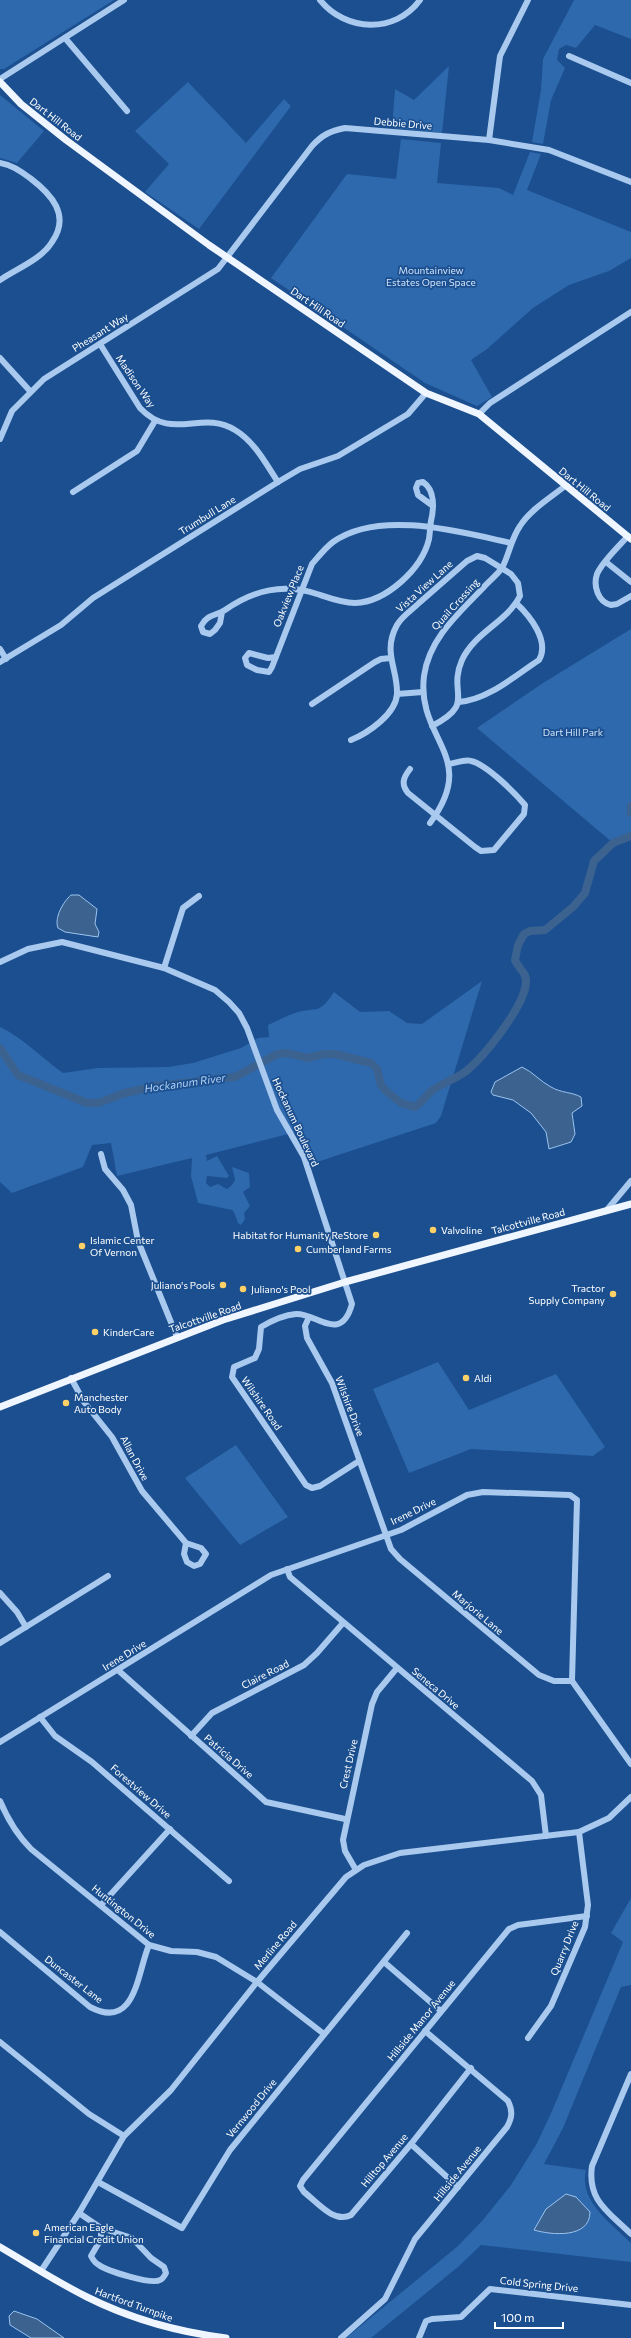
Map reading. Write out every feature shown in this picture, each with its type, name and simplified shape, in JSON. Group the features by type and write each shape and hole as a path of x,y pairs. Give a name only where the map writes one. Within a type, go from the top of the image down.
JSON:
{"main road":[{"name":"Dart Hill Road","path":"0,82 21,104 66,140 228,257 426,392 479,414 629,538"},
{"name":"Talcottville Road","path":"0,1407 177,1337 345,1282 631,1204"},
{"name":"Hartford Turnpike","path":"0,2247 86,2297 122,2312 177,2330 226,2338"}],"street":[{"path":"0,79 124,0"},
{"path":"320,0 336,15 357,25 376,26 398,19 420,0"},
{"path":"489,140 500,56 528,0"},
{"path":"65,38 127,111"},
{"path":"569,56 631,83"},
{"name":"Debbie Drive","path":"228,257 320,137 331,131 345,128 489,140 549,150 631,180"},
{"path":"0,163 8,165 21,172 48,192 56,204 59,218 58,232 44,252 0,280"},
{"name":"Pheasant Way","path":"0,440 12,411 30,391 44,379 206,278 218,269 228,257"},
{"path":"479,414 490,403 631,312"},
{"name":"Madison Way","path":"100,344 140,408 155,421 168,425 215,423 234,429 253,445 278,482"},
{"path":"0,358 30,391"},
{"name":"Trumbull Lane","path":"0,662 61,625 93,598 278,482 300,470 338,456 408,414 420,402 426,392"},
{"path":"73,492 137,451 155,421"},
{"name":"Quail Crossing","path":"430,823 445,800 448,789 449,764 425,708 423,692 426,666 436,642 443,630 501,568 511,543 526,518 565,486"},
{"path":"222,612 255,593 272,589 302,589 337,600 354,603 367,601 383,594 408,574 422,556 429,539 433,506"},
{"name":"Oakview Place","path":"276,657 268,658 249,653 245,658 247,665 265,673 269,672 276,657 312,564 323,550 348,534 399,524 444,528 511,543"},
{"path":"629,538 606,562 596,578 600,598 608,605 613,605 631,596"},
{"name":"Vista View Lane","path":"397,694 390,658 393,636 398,624 467,561 477,556 485,558 501,568"},
{"path":"606,562 631,582"},
{"path":"432,726 453,714 459,702 459,675 462,660 479,637 516,603 520,596 518,583 511,574 501,568"},
{"path":"459,702 472,701 483,696 539,660 543,653 543,644 524,611 516,603"},
{"path":"0,649 6,658"},
{"path":"312,704 375,662 390,658"},
{"path":"352,740 365,734 384,717 392,706 397,694 423,692"},
{"path":"410,769 404,777 404,786 408,794 435,817 475,847 487,852 494,850 524,814 525,805 480,764 470,760 449,764"},
{"path":"164,968 184,908 199,896"},
{"name":"Hockanum Boulevard","path":"0,962 28,949 62,942 164,968 215,990 229,1002 239,1013 247,1028 277,1110 304,1158 345,1282"},
{"path":"101,1154 105,1170 123,1190 131,1205 138,1241 177,1337"},
{"path":"606,1211 631,1181"},
{"path":"309,1317 323,1324 332,1325 342,1321 349,1313 352,1304 345,1282"},
{"name":"Wilshire Road","path":"309,1317 297,1314 282,1317 261,1327 259,1349 255,1358 234,1367 232,1377 306,1485 312,1488 320,1486 359,1461"},
{"name":"Wilshire Drive","path":"309,1317 305,1326 308,1338 332,1383 385,1534"},
{"name":"Allan Drive","path":"71,1378 84,1402 112,1437 142,1491 186,1543"},
{"name":"Irene Drive","path":"0,1742 119,1671 266,1577 385,1534 401,1530 459,1498 474,1493 574,1496 577,1500 572,1681"},
{"name":"Marjorie Lane","path":"385,1534 391,1549 400,1559 539,1675 554,1682 572,1681"},
{"name":"Seneca Drive","path":"287,1569 290,1577 536,1786 541,1795 546,1836"},
{"path":"0,1643 108,1576"},
{"path":"0,1593 17,1612 26,1627"},
{"name":"Claire Road","path":"191,1736 212,1713 304,1665 344,1623"},
{"name":"Crest Drive","path":"356,1870 342,1844 346,1819 376,1692 397,1668"},
{"name":"Patricia Drive","path":"119,1671 266,1802 346,1819"},
{"path":"572,1681 631,1764"},
{"name":"Forestview Drive","path":"40,1717 55,1736 92,1762 229,1881"},
{"name":"Merline Road","path":"41,2271 79,2213 124,2136 171,2090 257,1982 346,1877 356,1870 382,1858 400,1853 579,1832 609,1818 631,1797"},
{"name":"Huntington Drive","path":"0,1801 8,1821 20,1838 149,1945 171,1951 197,1952 216,1957 257,1982 324,2034"},
{"path":"101,1905 170,1829"},
{"name":"Quarry Drive","path":"528,2038 543,2020 585,1927 588,1905 579,1832"},
{"name":"Hillside Manor Avenue","path":"300,2186 303,2180 509,1929 518,1925 587,1916"},
{"name":"Duncaster Lane","path":"0,1932 90,2007 101,2012 109,2013 125,2006 134,1996 149,1945"},
{"name":"Vernwood Drive","path":"98,2182 182,2228 230,2150 407,1933"},
{"path":"384,1962 441,2011"},
{"name":"Hillside Avenue","path":"341,2338 385,2299 392,2289 412,2244 507,2127 512,2118 511,2107 508,2101 471,2068 425,2031"},
{"path":"0,2042 89,2114 124,2136"},
{"name":"Hilltop Avenue","path":"300,2186 304,2192 336,2218 344,2218 351,2214 411,2144 471,2068"},
{"path":"631,2074 592,2166 590,2179 595,2198 631,2234"},
{"path":"411,2144 458,2187"},
{"path":"79,2213 101,2228 132,2238 151,2258 164,2267 166,2273 164,2277 160,2281 153,2281 116,2272 99,2266 91,2256 101,2239 101,2228"},
{"name":"Cold Spring Drive","path":"419,2338 426,2321 432,2319 461,2317 490,2289 631,2304"}],"green space":[{"path":"0,0 114,0 4,69 0,69"},
{"path":"574,0 631,0 631,39 595,25 576,48 566,45 559,49 557,60 565,68 551,100 543,144 532,142 541,90 543,59"},
{"path":"449,66 442,133 392,128 395,89 414,100"},
{"path":"188,82 246,143 284,99 291,106 199,229 145,192 169,164 135,131"},
{"path":"0,95 44,131 17,163 0,158"},
{"name":"Mountainview Estates Open Space","path":"401,139 441,143 437,183 499,188 513,195 530,152 541,154 527,190 631,232 631,258 609,271 569,285 533,308 487,349 471,360 492,397 477,406 425,383 271,278 347,174 396,179"},
{"name":"Dart Hill Park","path":"631,629 631,836 613,843 477,728 543,683"},
{"path":"482,981 441,1116 436,1123 314,1163 296,1132 206,1155 207,1161 217,1156 229,1176 227,1178 207,1176 206,1183 210,1187 218,1184 227,1189 232,1185 235,1180 232,1167 249,1173 250,1187 243,1192 250,1206 244,1213 245,1219 241,1225 238,1223 232,1210 198,1203 191,1176 192,1158 117,1176 111,1143 92,1145 83,1167 12,1193 0,1182 0,1027 24,1042 63,1073 98,1068 168,1067 193,1063 241,1048 258,1038 269,1037 268,1025 295,1013 321,1007 329,1000 334,992 360,1012 389,1011 407,1023 422,1024"},
{"path":"438,1362 469,1410 556,1374 605,1447 593,1456 471,1449 409,1473 373,1389"},
{"path":"236,1445 288,1517 240,1545 185,1478"},
{"path":"631,1898 631,1985 621,1987 563,2128 544,2164 586,2170 585,2181 587,2192 598,2211 631,2243 631,2262 481,2245 458,2267 371,2338 346,2338 458,2246 483,2220 511,2185 536,2145 552,2111 623,1942 611,1933"}],"shaded area":[{"path":"71,895 79,895 97,909 95,924 99,932 98,937 65,932 58,928 58,915 65,902"},
{"path":"522,1067 547,1085 581,1097 582,1106 572,1113 575,1134 571,1142 549,1149 546,1132 531,1113 513,1100 493,1095 491,1092 495,1082"},
{"path":"566,2194 576,2197 590,2212 588,2221 584,2227 577,2231 559,2234 534,2230 546,2209"},
{"path":"14,2311 37,2319 64,2338 31,2338 10,2325 9,2316"}],"waterway":[{"name":"Hockanum River","path":"631,806 631,813"},
{"name":"Hockanum River","path":"0,1048 18,1075 87,1103 98,1103 125,1093 156,1086 235,1077 277,1054 288,1053 307,1058 324,1054 335,1054 371,1063 377,1069 381,1085 386,1091 401,1103 415,1107 433,1090 465,1072 473,1065 492,1043 511,1017 519,1004 526,982 524,973 515,960 518,945 524,934 530,931 545,930 573,907 585,893 594,861 613,843 631,836"}],"place":[{"name":"Valvoline","path":"433,1230"},
{"name":"Habitat for Humanity ReStore","path":"376,1235"},
{"name":"Islamic Center Of Vernon","path":"82,1246"},
{"name":"Cumberland Farms","path":"298,1249"},
{"name":"Juliano's Pools","path":"223,1285"},
{"name":"Juliano's Pool","path":"243,1289"},
{"name":"Tractor Supply Company","path":"613,1294"},
{"name":"KinderCare","path":"95,1332"},
{"name":"Aldi","path":"466,1378"},
{"name":"Manchester Auto Body","path":"66,1403"},
{"name":"American Eagle Financial Credit Union","path":"36,2233"}]}
